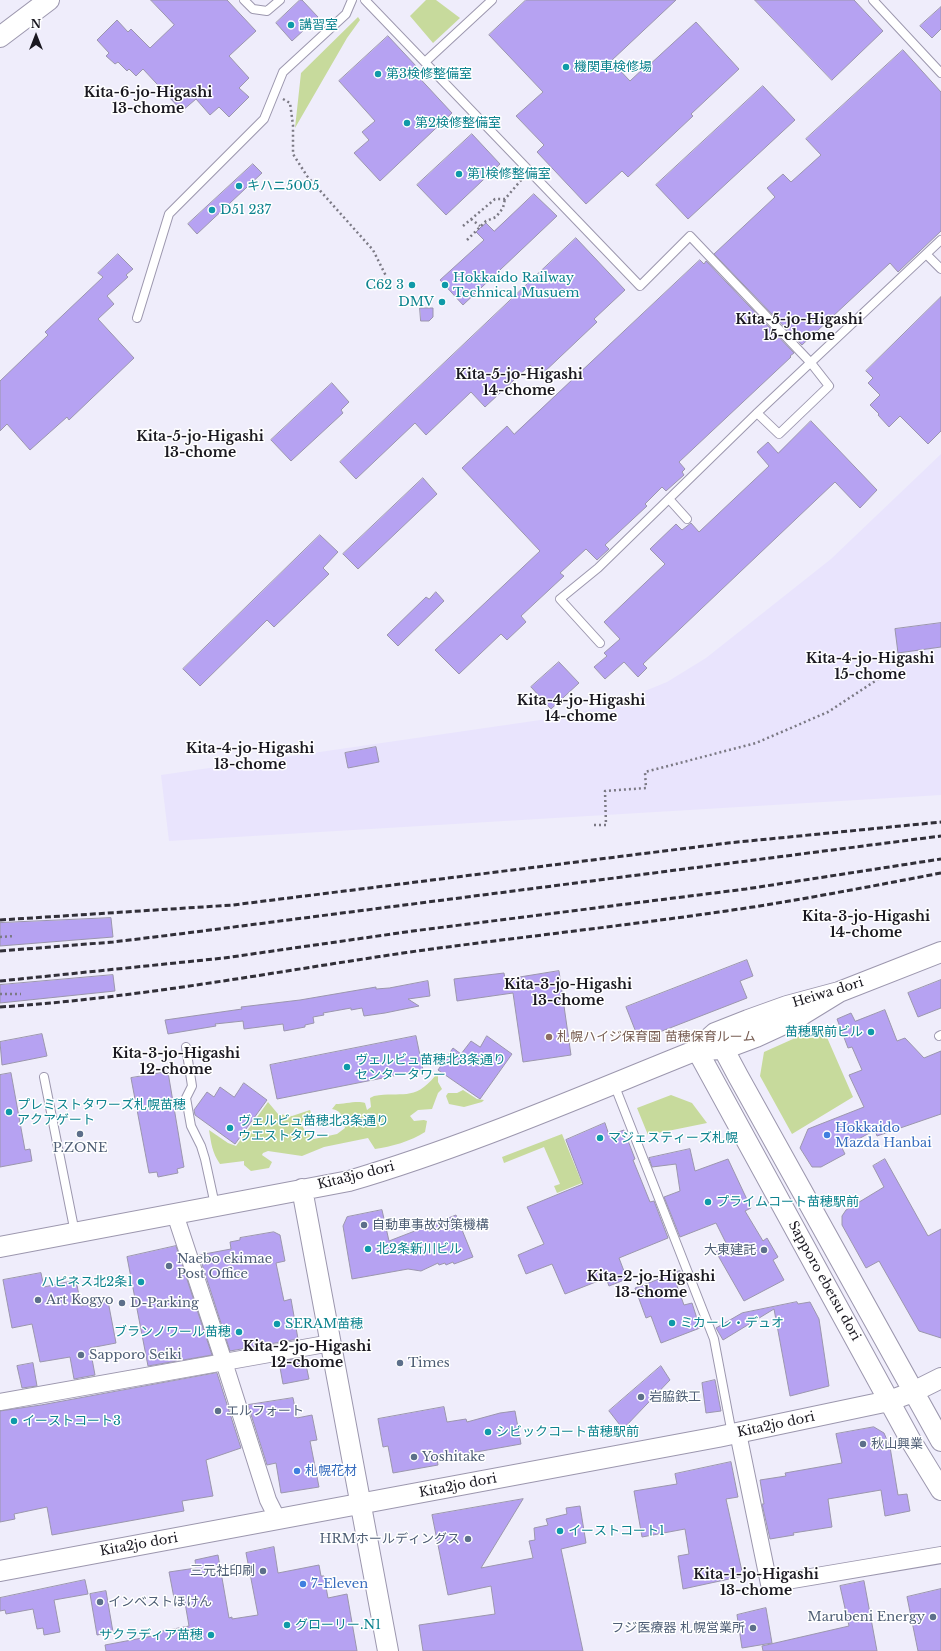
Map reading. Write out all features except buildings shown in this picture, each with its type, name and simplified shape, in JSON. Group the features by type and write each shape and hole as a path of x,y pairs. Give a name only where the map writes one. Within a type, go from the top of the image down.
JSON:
{"street":[{"path":"0,37 49,0"},
{"name":"Heiwa dori","path":"720,1041 787,1006 839,992 941,952"},
{"name":"Kita3jo dori","path":"0,1247 215,1205 349,1181 477,1138 720,1041"},
{"name":"Sapporo ebetsu dori","path":"720,1041 941,1441"},
{"name":"Sapporo ebetsu dori","path":"697,1050 889,1401 941,1490"},
{"path":"302,1189 388,1651"},
{"path":"175,1214 268,1500 278,1520"},
{"path":"0,1402 331,1343"},
{"name":"Kita2jo dori","path":"0,1571 735,1433 889,1401 913,1392 941,1378"},
{"path":"735,1433 769,1584 941,1555"}],"lane":[{"path":"244,0 253,9 267,11 280,0"},
{"path":"137,318 169,214 264,119 283,72 346,14 352,0"},
{"path":"365,0 640,286 690,236 811,364 829,386 779,434 757,414"},
{"path":"425,62 492,0"},
{"path":"873,0 941,73"},
{"path":"600,643 560,599 598,568 757,414 941,240"},
{"path":"926,254 941,269"},
{"path":"669,499 687,519"},
{"path":"186,1047 192,1086 186,1098 192,1126 205,1159 215,1205"},
{"path":"44,1077 75,1232"},
{"path":"614,1083 714,1339 735,1433"}],"path":[{"path":"275,93 290,103 293,125 292,151 307,176 373,250 386,276"},
{"path":"467,240 486,221 496,217 502,208 505,199 529,171"},
{"path":"463,226 495,199 505,199"},
{"path":"471,219 480,227"},
{"path":"594,825 606,825 605,791 646,788 645,772 764,740 828,712 892,670"},
{"path":"0,937 15,936"},
{"path":"0,994 21,994"}],"shaded area":[{"path":"941,454 941,795 169,841 161,775 561,717 618,702 667,682 706,658 831,559"}],"green space":[{"path":"426,0 436,0 460,18 433,43 410,16"},
{"path":"358,17 360,20 347,38 295,128 301,73"},
{"path":"822,1026 853,1097 792,1134 760,1076 764,1052"},
{"path":"435,1076 438,1076 438,1082 442,1089 438,1093 432,1109 418,1110 410,1116 414,1121 427,1121 425,1132 414,1138 388,1147 375,1149 368,1138 324,1147 302,1156 268,1151 262,1155 272,1162 269,1168 251,1171 244,1165 244,1161 220,1164 211,1143 209,1130 228,1143 236,1146 268,1102 278,1114 292,1116 310,1110 311,1113 303,1120 302,1126 314,1139 337,1134 345,1128 340,1114 336,1110 332,1109 336,1104 362,1102 365,1103 367,1110 371,1107 370,1098 374,1096 407,1094 414,1092 427,1084"},
{"path":"463,1090 477,1099 484,1100 482,1102 464,1107 449,1104 446,1096 448,1093 457,1093"},
{"path":"671,1095 692,1103 707,1123 648,1135 637,1108"},
{"path":"562,1134 582,1183 557,1193 554,1186 560,1184 544,1147 504,1163 502,1157"}],"railway":[{"path":"0,920 233,905 728,843 941,822"},
{"path":"0,951 113,942 187,933 941,836"},
{"path":"0,981 224,958 413,931 746,889 941,859"},
{"path":"0,1007 52,1003 157,991 417,951 711,913 800,899 941,873"}],"place":[{"name":"講習室","path":"291,25"},
{"name":"機関車検修場","path":"566,67"},
{"name":"第3検修整備室","path":"378,74"},
{"name":"第2検修整備室","path":"407,123"},
{"name":"第1検修整備室","path":"459,174"},
{"name":"キハニ5005","path":"239,186"},
{"name":"D51 237","path":"212,210"},
{"name":"C62 3","path":"412,285"},
{"name":"Hokkaido Railway Technical Musuem","path":"445,285"},
{"name":"DMV","path":"442,302"},
{"name":"苗穂駅前ビル","path":"871,1032"},
{"name":"札幌ハイジ保育園 苗穂保育ルーム","path":"549,1037"},
{"name":"ヴェルビュ苗穂北3条通り センタータワー","path":"347,1067"},
{"name":"プレミストタワーズ札幌苗穂 アクアゲート","path":"9,1112"},
{"name":"ヴェルビュ苗穂北3条通り ウエストタワー","path":"230,1128"},
{"name":"P.ZONE","path":"80,1134"},
{"name":"Hokkaido Mazda Hanbai","path":"827,1135"},
{"name":"マジェスティーズ札幌","path":"600,1138"},
{"name":"プライムコート苗穂駅前","path":"708,1202"},
{"name":"自動車事故対策機構","path":"364,1225"},
{"name":"北2条新川ビル","path":"368,1249"},
{"name":"大東建託","path":"764,1250"},
{"name":"Naebo ekimae Post Office","path":"169,1266"},
{"name":"ハピネス北2条1","path":"141,1282"},
{"name":"Art Kogyo","path":"38,1300"},
{"name":"D-Parking","path":"122,1303"},
{"name":"ミカーレ・デュオ","path":"672,1323"},
{"name":"SERAM苗穂","path":"277,1324"},
{"name":"ブランノワール苗穂","path":"239,1332"},
{"name":"Sapporo Seiki","path":"81,1355"},
{"name":"Times","path":"400,1363"},
{"name":"岩脇鉄工","path":"641,1397"},
{"name":"エルフォート","path":"218,1411"},
{"name":"イーストコート3","path":"14,1421"},
{"name":"シビックコート苗穂駅前","path":"488,1432"},
{"name":"秋山興業","path":"863,1444"},
{"name":"Yoshitake","path":"414,1457"},
{"name":"札幌花材","path":"297,1471"},
{"name":"イーストコート1","path":"560,1531"},
{"name":"HRMホールディングス","path":"468,1539"},
{"name":"三元社印刷","path":"263,1571"},
{"name":"7-Eleven","path":"303,1584"},
{"name":"インベストほけん","path":"100,1602"},
{"name":"Marubeni Energy","path":"933,1617"},
{"name":"グローリー.N1","path":"287,1625"},
{"name":"フジ医療器 札幌営業所","path":"753,1628"},
{"name":"サクラディア苗穂","path":"211,1635"}],"district":[{"name":"Kita-6-jo-Higashi 13-chome","path":"148,102"},
{"name":"Kita-5-jo-Higashi 15-chome","path":"799,328"},
{"name":"Kita-5-jo-Higashi 14-chome","path":"519,384"},
{"name":"Kita-5-jo-Higashi 13-chome","path":"200,446"},
{"name":"Kita-4-jo-Higashi 15-chome","path":"870,668"},
{"name":"Kita-4-jo-Higashi 14-chome","path":"581,710"},
{"name":"Kita-4-jo-Higashi 13-chome","path":"250,758"},
{"name":"Kita-3-jo-Higashi 14-chome","path":"866,926"},
{"name":"Kita-3-jo-Higashi 13-chome","path":"568,994"},
{"name":"Kita-3-jo-Higashi 12-chome","path":"176,1062"},
{"name":"Kita-2-jo-Higashi 13-chome","path":"651,1286"},
{"name":"Kita-2-jo-Higashi 12-chome","path":"307,1356"},
{"name":"Kita-1-jo-Higashi 13-chome","path":"756,1584"}]}
